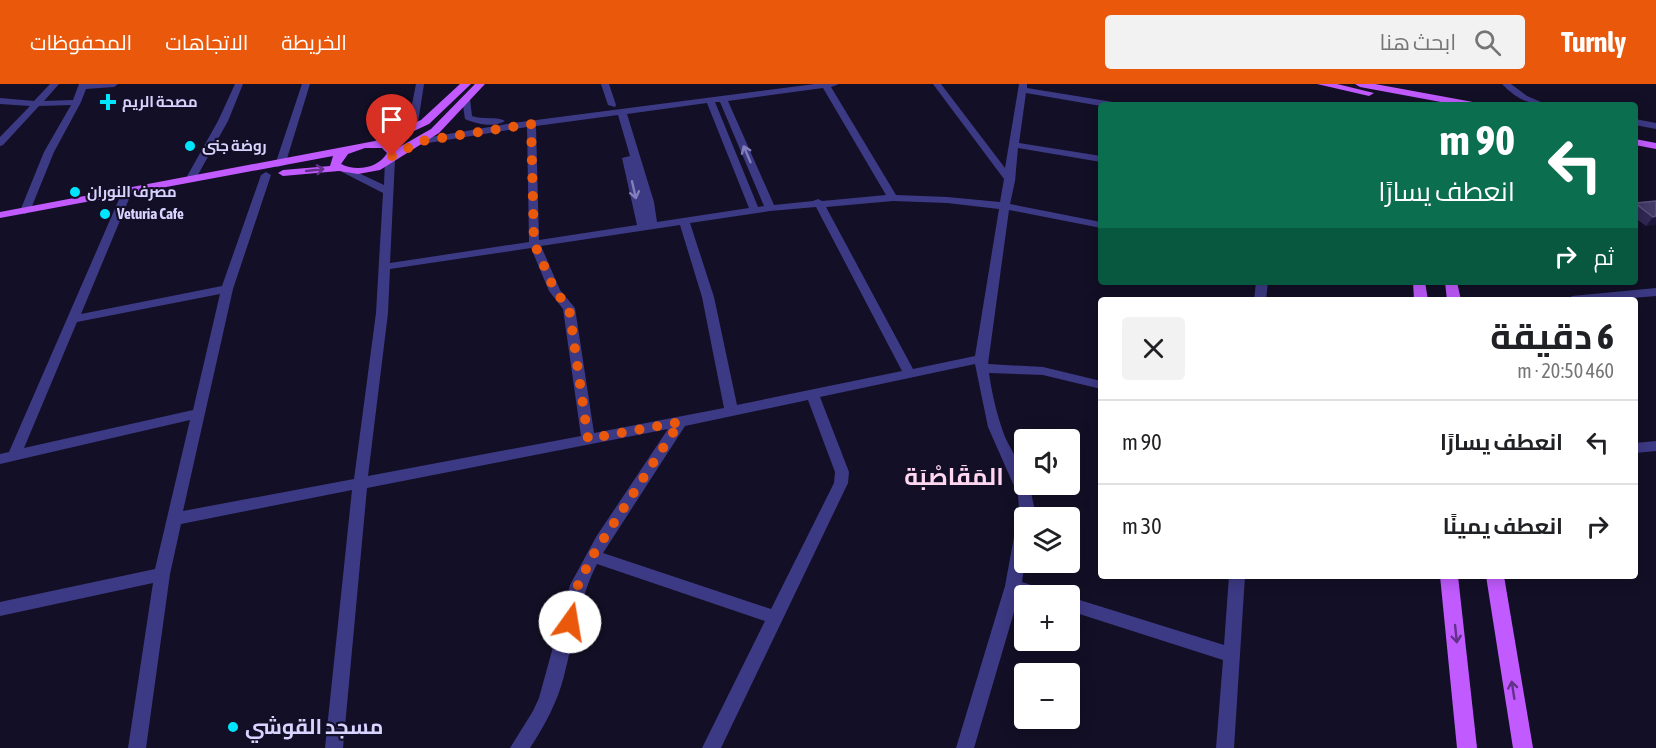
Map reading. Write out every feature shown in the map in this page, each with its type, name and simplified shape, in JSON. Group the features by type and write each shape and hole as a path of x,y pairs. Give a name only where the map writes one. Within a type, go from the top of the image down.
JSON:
{"main road":[{"path":"0,215 280,165 345,151 357,146 377,144 412,129 437,112 466,84"},
{"path":"0,222 266,175 370,169 422,141 440,127 480,84"},
{"path":"1317,84 1362,102"},
{"path":"1322,84 1392,94"},
{"path":"1360,84 1422,102"},
{"path":"1409,84 1422,102"},
{"path":"1638,135 1656,138"},
{"path":"1638,143 1656,146"},
{"path":"377,144 390,148 391,158"},
{"path":"342,169 335,165 335,160 345,151"},
{"path":"1449,579 1467,748"},
{"path":"1495,579 1523,748"}],"street":[{"path":"0,143 55,84"},
{"path":"25,211 49,152 77,102 83,85 114,84"},
{"path":"190,180 223,121 240,84"},
{"path":"280,165 306,84"},
{"path":"412,129 420,84"},
{"path":"605,84 616,110 647,226"},
{"path":"422,141 767,84"},
{"path":"466,99 468,117 480,122 710,100 829,84 893,198"},
{"path":"937,84 1010,181"},
{"path":"1506,84 1524,98 1535,102"},
{"path":"1027,507 1028,498 999,440 984,395 981,364 1023,87 1098,102"},
{"path":"723,98 770,208"},
{"path":"710,100 755,211"},
{"path":"0,101 36,104 77,102"},
{"path":"1638,123 1656,126"},
{"path":"531,124 534,243 555,291 569,308 588,439"},
{"path":"1014,145 1098,159"},
{"path":"334,748 360,485 382,313 387,191 391,158"},
{"path":"342,169 387,191"},
{"path":"137,748 162,574 174,519 227,289 266,175"},
{"path":"384,267 818,202 893,198 947,200 1004,206 1098,224"},
{"path":"7,458 73,320 124,199"},
{"path":"818,202 909,373"},
{"path":"684,222 708,297 731,411"},
{"path":"73,320 227,289"},
{"path":"1604,297 1656,292"},
{"path":"174,519 813,396 909,373 981,364 1043,371 1098,384"},
{"path":"711,748 841,483 842,472 813,396"},
{"path":"7,458 198,413"},
{"path":"519,748 540,717 548,698 578,585 593,555 680,422"},
{"path":"1638,448 1656,446"},
{"path":"593,555 776,617"},
{"path":"964,748 1015,573"},
{"path":"0,609 162,574"},
{"path":"1225,748 1237,579"},
{"path":"1080,607 1230,655"}],"building":[{"path":"1656,201 1656,216 1653,217 1638,205 1638,203"}],"place":[{"name":"مصحة الريم","path":"108,102"},
{"name":"روضة جنى","path":"190,146"},
{"name":"مصرف النوران","path":"75,192"},
{"name":"Veturia Cafe","path":"105,214"},
{"name":"مسجد القوشي","path":"233,727"}],"district":[{"name":"المَقَاصْبَة","path":"954,477"}],"route":[{"path":"392,156 422,141 531,124 534,243 555,291 569,308 588,439 680,422 593,555 578,585 570,622"}]}
